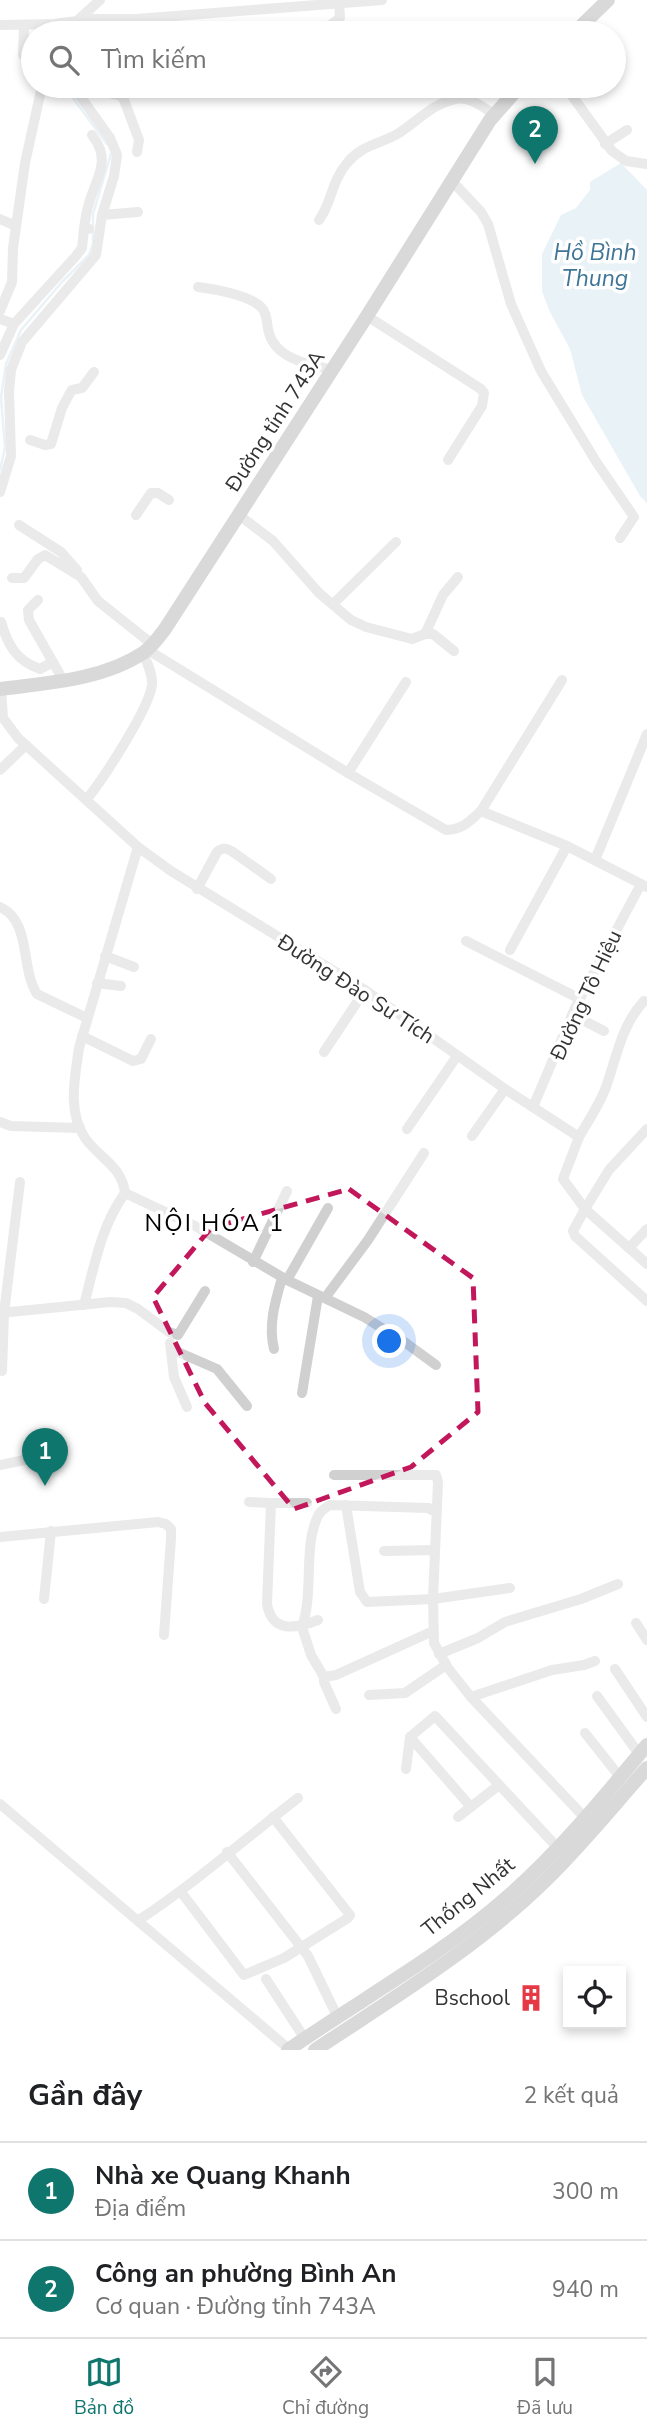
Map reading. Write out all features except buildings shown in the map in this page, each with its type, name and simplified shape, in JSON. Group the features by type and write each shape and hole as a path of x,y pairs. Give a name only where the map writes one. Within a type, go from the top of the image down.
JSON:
{"main road":[{"path":"586,21 608,0"},
{"name":"Đường tỉnh 743A","path":"0,689 63,680 126,663 148,649 166,629 368,316 494,114 509,98"},
{"name":"Thống Nhất","path":"311,2046 337,2016 463,1933 507,1897 585,1818 643,1750"},
{"name":"Thống Nhất","path":"288,2050 311,2046 447,1962 548,1878 647,1768"}],"street":[{"path":"83,20 100,0"},
{"path":"80,21 382,0"},
{"path":"336,21 340,18 339,3"},
{"path":"0,25 21,24"},
{"path":"0,311 12,282 16,226 25,163 39,98"},
{"path":"0,492 11,456 11,370 22,342 96,256 102,215 114,176 117,155 110,138 82,98"},
{"path":"123,98 139,141 137,152"},
{"path":"573,98 605,144 626,161 647,164"},
{"path":"319,220 332,185 347,163 363,147 397,134 432,109 455,99 467,99 494,114"},
{"path":"605,144 627,130"},
{"path":"0,355 14,324 82,248 88,206 103,156 101,146 92,135"},
{"path":"452,181 481,212 488,224 511,304 541,371 597,463 634,517 620,538"},
{"path":"102,215 138,212"},
{"path":"0,219 16,226"},
{"path":"85,229 99,229"},
{"path":"198,286 257,303 266,314 269,333 275,344 300,362 333,370"},
{"path":"368,316 484,393 482,406 448,460"},
{"path":"0,319 14,324"},
{"path":"30,440 51,444 62,408 70,393 82,388 94,372"},
{"path":"135,515 151,493 158,493 169,500"},
{"path":"239,515 273,541 319,593 351,620 366,627 412,639 425,634 439,637 454,650"},
{"path":"19,525 76,574 98,601 148,649 348,773 446,830 464,826 481,811 562,680"},
{"path":"333,604 396,542"},
{"path":"12,578 24,578 46,550"},
{"path":"425,634 443,595 458,576"},
{"path":"37,600 27,614 63,680"},
{"path":"1,622 8,643 21,660 40,669 53,662"},
{"path":"87,799 112,763 150,690 148,649"},
{"path":"348,773 406,682"},
{"name":"Đường Đào Sư Tích","path":"0,689 1,718 26,746 138,847 197,889 365,990 505,1089 579,1137"},
{"path":"595,860 647,733"},
{"path":"0,770 26,746"},
{"path":"481,811 567,846 644,885"},
{"path":"510,950 567,846"},
{"path":"138,847 82,1036 74,1105 80,1128 90,1144 120,1174 125,1193 197,1227 284,1279 364,1317 436,1365"},
{"path":"197,889 221,848 227,848 271,879"},
{"name":"Đường Tô Hiệu","path":"533,1107 580,999 644,885"},
{"path":"0,907 14,916 27,955 33,988 37,994 88,1018"},
{"path":"466,941 580,999"},
{"path":"105,956 134,967"},
{"path":"97,983 121,986"},
{"path":"324,1052 365,990"},
{"path":"644,1001 623,1031 605,1090 579,1137 563,1179 585,1209 647,1264"},
{"path":"573,1015 604,1031"},
{"path":"82,1036 133,1061 141,1059 151,1039"},
{"path":"407,1129 457,1056"},
{"path":"472,1136 505,1089"},
{"path":"0,1122 10,1126 80,1128"},
{"path":"647,1129 609,1170 573,1231 575,1236 647,1301"},
{"path":"302,1393 322,1297 368,1240 424,1153"},
{"path":"2,1371 2,1313 20,1182"},
{"path":"253,1262 287,1191"},
{"path":"84,1305 100,1244 116,1205 125,1193"},
{"path":"274,1349 271,1339 273,1310 284,1279 328,1208"},
{"path":"629,1248 647,1229"},
{"path":"2,1313 126,1303 177,1335 205,1291"},
{"path":"169,1332 174,1377 187,1407"},
{"path":"171,1349 217,1369 247,1406"},
{"path":"0,1465 29,1459"},
{"path":"334,1475 436,1475 434,1643 446,1665 471,1697 585,1818"},
{"path":"249,1502 307,1503"},
{"path":"271,1503 268,1615 279,1625 302,1627 317,1620"},
{"path":"336,1709 302,1627 306,1614 313,1530 319,1514 330,1505 431,1510"},
{"path":"346,1505 360,1592 364,1600 380,1603 433,1599 510,1588"},
{"path":"0,1538 51,1531 158,1522 166,1524 171,1529 171,1539 164,1635"},
{"path":"44,1599 51,1531"},
{"path":"384,1550 435,1550"},
{"path":"439,1654 478,1638 505,1622 581,1599 618,1584"},
{"path":"636,1623 647,1640"},
{"path":"324,1677 336,1675 433,1632"},
{"path":"471,1697 552,1670 595,1661"},
{"path":"369,1695 405,1693 446,1665"},
{"path":"615,1669 647,1717"},
{"path":"597,1696 643,1750"},
{"path":"406,1769 410,1737 435,1716 557,1847"},
{"path":"585,1733 620,1777"},
{"path":"410,1737 471,1807"},
{"path":"458,1817 499,1785"},
{"path":"139,1920 181,1892 298,1798"},
{"path":"0,1804 288,2050"},
{"path":"181,1892 241,1974 284,1958 350,1915 273,1817"},
{"path":"227,1853 308,1956 337,2016"},
{"path":"266,1979 311,2046"}],"highlighted area":[{"path":"349,1189 473,1278 478,1412 411,1467 294,1509 205,1403 153,1297 211,1228"}],"water":[{"name":"Hồ Bình Thung","path":"621,163 647,190 647,503 640,496 582,395 570,349 542,291 542,254 561,215 576,208 590,190 590,182"}],"waterway":[{"path":"73,98 107,144"},
{"path":"0,470 5,448 1,397 6,364 21,330 89,255 93,244 93,214 111,154"}],"place":[{"name":"Công an phường Bình An","path":"535,164"},
{"name":"Nhà xe Quang Khanh","path":"45,1486"},
{"name":"Bschool","path":"531,1998"}],"district":[{"name":"NỘI HÓA 1","path":"215,1223"}]}
